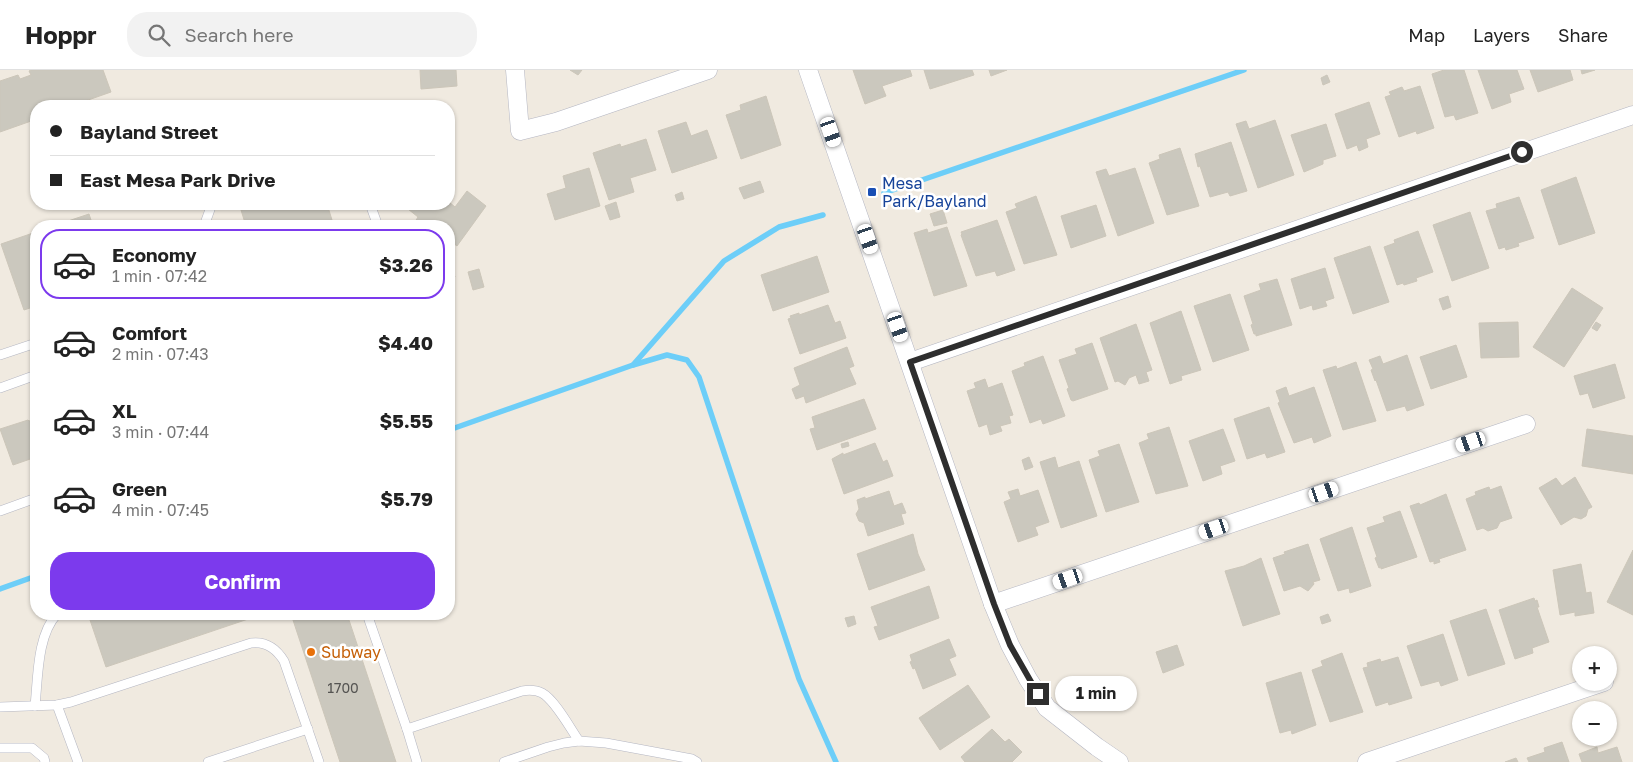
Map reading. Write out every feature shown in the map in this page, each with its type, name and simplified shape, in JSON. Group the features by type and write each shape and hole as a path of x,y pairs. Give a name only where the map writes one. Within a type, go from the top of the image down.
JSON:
{"street":[{"path":"515,70 520,131 556,122 708,70"},
{"path":"808,70 994,604 1010,645 1028,679 1047,708 1097,747 1120,762"},
{"path":"910,362 1633,115"},
{"path":"994,604 1526,424"},
{"path":"1368,762 1579,691"}],"lane":[{"path":"1,352 30,345"},
{"path":"0,388 30,377"},
{"path":"0,511 30,500"},
{"path":"35,706 43,642 46,629 51,620"},
{"path":"369,620 418,762"},
{"path":"0,707 57,705 84,699 250,643 259,642 274,648 284,661 319,762"},
{"path":"407,729 522,691 532,690 542,693 551,701 579,741"},
{"path":"57,705 78,762"},
{"path":"208,762 308,729"},
{"path":"504,762 548,747 579,741 606,743 692,759 697,762"},
{"path":"0,748 32,748 44,758 45,762"}],"building":[{"path":"103,70 111,92 88,100 30,100 30,121 0,132 0,81 18,75 20,79 31,75 29,71"},
{"path":"420,70 456,70 457,86 421,89"},
{"path":"570,70 582,70 578,75"},
{"path":"853,70 910,70 912,76 882,86 886,96 865,104"},
{"path":"924,70 972,70 974,75 930,89"},
{"path":"989,70 1007,70 991,76"},
{"path":"1444,70 1464,70 1478,113 1456,120 1454,115 1445,117 1432,74"},
{"path":"1478,70 1517,70 1524,89 1509,94 1511,102 1492,109"},
{"path":"1530,70 1570,70 1573,80 1538,92"},
{"path":"1581,70 1595,70 1582,74"},
{"path":"1327,75 1330,82 1323,85 1321,78"},
{"path":"1420,86 1434,128 1417,134 1416,131 1399,137 1385,97 1391,95 1389,92 1402,87 1404,91"},
{"path":"766,96 781,145 741,159 726,115 741,110 740,105"},
{"path":"1369,102 1380,134 1366,139 1368,147 1359,151 1357,145 1347,149 1335,114"},
{"path":"1275,120 1294,175 1258,188 1236,124 1246,121 1249,129"},
{"path":"686,122 691,136 707,130 717,158 672,173 658,131"},
{"path":"1326,124 1336,156 1323,160 1323,164 1304,172 1291,135"},
{"path":"646,139 656,170 630,178 634,192 609,200 593,153 620,144 621,147"},
{"path":"1231,142 1247,191 1230,196 1228,192 1210,197 1195,154"},
{"path":"1180,148 1199,206 1167,215 1149,163 1160,159 1159,155"},
{"path":"589,168 600,206 555,220 547,194 566,188 563,176"},
{"path":"1135,168 1154,223 1118,236 1096,172 1106,169 1109,176"},
{"path":"1576,177 1595,233 1559,245 1541,190"},
{"path":"760,181 764,192 744,199 739,188"},
{"path":"467,191 486,206 457,246 455,244 455,220 416,220 418,217 409,210 455,210 455,207"},
{"path":"682,192 684,199 677,201 675,195"},
{"path":"1036,196 1057,255 1024,264 1006,212 1017,208 1015,204"},
{"path":"1519,197 1534,238 1518,243 1519,246 1506,250 1505,247 1499,249 1486,211 1497,208 1496,204"},
{"path":"616,202 620,217 610,220 605,206"},
{"path":"1096,205 1106,236 1071,248 1061,216"},
{"path":"241,210 329,210 332,220 244,220"},
{"path":"943,210 947,223 934,226 930,214"},
{"path":"1470,212 1489,268 1452,281 1433,225"},
{"path":"89,214 91,220 71,220"},
{"path":"997,220 1015,270 997,276 995,271 976,276 961,232"},
{"path":"947,227 967,286 934,296 914,233 927,229 928,233"},
{"path":"1418,231 1433,272 1416,278 1417,281 1397,285 1384,247 1395,243 1394,240"},
{"path":"30,234 30,308 24,310 1,244"},
{"path":"1370,246 1389,302 1353,314 1334,258"},
{"path":"817,256 829,292 773,311 761,275"},
{"path":"1325,268 1334,298 1325,301 1327,306 1313,310 1312,305 1300,309 1291,279"},
{"path":"479,269 484,287 473,290 468,272"},
{"path":"1277,279 1292,325 1256,336 1251,325 1253,324 1244,296 1261,290 1259,284"},
{"path":"1572,288 1603,308 1564,367 1533,347"},
{"path":"1230,294 1249,350 1213,362 1194,306"},
{"path":"1448,296 1451,307 1443,310 1439,299"},
{"path":"828,305 835,323 840,321 846,338 800,354 788,319 791,318 790,316 799,313 799,315"},
{"path":"1181,311 1201,370 1181,376 1182,380 1170,384 1150,323"},
{"path":"1518,322 1519,357 1481,358 1479,323"},
{"path":"1596,322 1601,325 1597,331 1592,328"},
{"path":"1136,324 1152,370 1146,372 1149,381 1139,384 1136,375 1129,378 1125,385 1118,381 1115,382 1100,338"},
{"path":"1092,343 1108,389 1073,401 1067,389 1069,388 1059,360 1077,354 1075,349"},
{"path":"1456,345 1467,377 1431,389 1420,357"},
{"path":"847,347 854,366 849,368 856,384 806,403 804,396 796,399 792,389 800,385 794,368"},
{"path":"1407,355 1424,405 1407,411 1405,406 1387,411 1369,360 1380,356 1383,364"},
{"path":"1043,356 1065,416 1043,424 1041,419 1030,423 1012,371 1025,366 1024,363"},
{"path":"1356,362 1376,421 1343,430 1323,370 1336,366 1337,369"},
{"path":"1615,364 1625,398 1593,408 1588,393 1580,395 1574,376"},
{"path":"985,379 988,388 1002,383 1013,415 1009,416 1011,423 1000,426 1002,431 990,435 987,424 979,427 967,391 976,388 974,383"},
{"path":"1286,387 1289,396 1314,387 1331,436 1314,443 1312,437 1294,443 1278,403 1280,402 1276,391"},
{"path":"864,399 876,429 817,450 810,429 815,428 812,417"},
{"path":"1269,407 1285,452 1267,458 1265,453 1247,459 1234,419"},
{"path":"29,421 30,459 13,465 0,429"},
{"path":"1169,427 1188,486 1156,494 1139,443 1149,439 1147,434"},
{"path":"1223,429 1235,461 1220,466 1222,474 1203,481 1189,441"},
{"path":"1587,429 1633,436 1633,474 1582,466"},
{"path":"848,442 849,446 842,448 841,444"},
{"path":"875,443 883,462 887,460 893,476 844,494 832,459 843,453 843,455"},
{"path":"1119,444 1139,502 1106,512 1089,460 1100,456 1098,451"},
{"path":"1029,457 1033,467 1025,470 1022,460"},
{"path":"1055,457 1058,468 1079,461 1097,516 1061,528 1040,462"},
{"path":"1575,477 1592,507 1588,509 1586,516 1581,519 1574,517 1561,525 1539,488 1556,478 1562,486"},
{"path":"1501,486 1512,518 1500,522 1497,528 1488,531 1483,528 1477,530 1466,499 1476,495 1475,492 1489,487 1490,490"},
{"path":"1018,489 1020,496 1038,490 1049,522 1035,527 1038,535 1018,542 1004,502 1011,499 1008,492"},
{"path":"889,491 894,506 902,503 906,513 901,514 904,524 868,536 864,523 859,521 856,514 859,509 857,500"},
{"path":"1446,494 1466,550 1439,559 1440,562 1434,564 1434,561 1430,562 1410,506 1419,503 1420,505"},
{"path":"1400,511 1417,557 1381,569 1375,558 1377,557 1367,528 1385,522 1383,517"},
{"path":"1352,527 1371,586 1350,593 1349,588 1338,591 1320,539"},
{"path":"913,534 918,554 925,570 869,590 857,554"},
{"path":"1308,544 1320,580 1313,582 1314,584 1308,591 1300,586 1284,591 1273,558"},
{"path":"1633,550 1633,615 1607,602"},
{"path":"1261,558 1280,614 1243,626 1225,571 1244,566"},
{"path":"1581,564 1586,593 1591,592 1594,613 1575,616 1575,612 1560,615 1553,570"},
{"path":"929,586 939,618 879,640 874,627 878,626 871,607"},
{"path":"1534,598 1535,601 1537,600 1539,607 1537,607 1549,642 1532,648 1533,653 1515,659 1499,610"},
{"path":"1486,609 1505,664 1468,676 1450,621"},
{"path":"1328,614 1331,621 1322,624 1320,617"},
{"path":"854,616 856,624 848,627 845,618"},
{"path":"90,620 245,620 106,667"},
{"path":"293,620 349,620 396,762 340,762"},
{"path":"1443,634 1458,680 1441,686 1439,681 1421,686 1407,646"},
{"path":"949,639 956,656 949,659 956,675 923,689 915,668 913,669 910,662 912,661 910,655"},
{"path":"1177,645 1184,665 1163,673 1156,652"},
{"path":"1342,653 1363,712 1330,722 1312,670 1323,666 1321,661"},
{"path":"1398,657 1412,698 1389,705 1388,702 1376,706 1363,668 1368,667 1367,663 1380,659 1381,662"},
{"path":"1301,672 1316,725 1292,734 1291,730 1280,733 1266,683"},
{"path":"968,685 990,717 940,750 919,718"},
{"path":"992,729 1005,742 1009,739 1022,752 1012,762 965,762 961,757"},
{"path":"1562,742 1569,762 1529,762 1527,758 1545,752 1544,748"},
{"path":"1597,747 1598,753 1617,747 1622,762 1582,762 1579,754"},
{"path":"1516,758 1518,762 1505,762"}],"waterway":[{"path":"884,193 1244,70"},
{"path":"455,428 633,365 724,261 779,227 823,215"},
{"path":"633,365 667,355 687,360 699,377 799,679 836,762"},
{"path":"0,589 30,578"}],"place":[{"name":"Mesa Park/Bayland","path":"872,192"},
{"name":"Subway","path":"311,652"}],"route":[{"path":"1038,694 1010,645 994,604 910,362 1522,152"}]}
